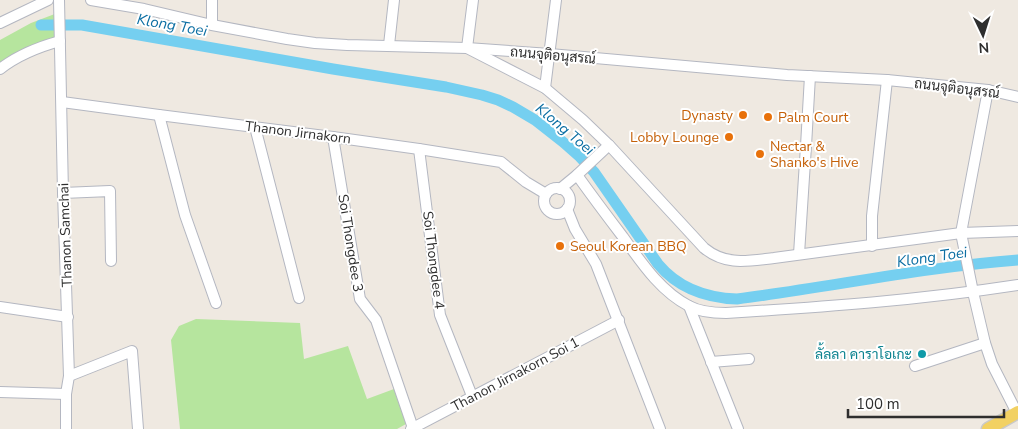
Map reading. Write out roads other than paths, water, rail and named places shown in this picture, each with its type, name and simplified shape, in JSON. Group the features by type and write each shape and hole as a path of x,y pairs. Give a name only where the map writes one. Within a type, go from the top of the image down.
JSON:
{"main road":[{"path":"988,429 1017,412"}],"street":[{"path":"0,23 48,0"},
{"name":"Thanon Samchai","path":"59,0 69,376 66,394 66,429"},
{"name":"ถนนจุติอนุสรณ์","path":"91,0 144,5 212,25 315,43 467,48 550,54 627,62 887,80 988,90 1018,97"},
{"path":"212,0 212,25"},
{"path":"389,45 394,0"},
{"path":"473,0 467,48 544,88 583,120 606,148 704,248 711,254 725,260 740,261 774,258 961,233 1018,230"},
{"path":"544,88 556,0"},
{"path":"0,69 30,50 60,41"},
{"path":"799,254 810,76"},
{"path":"872,246 872,216 887,80"},
{"path":"988,90 961,233 985,343 992,364 1017,412"},
{"name":"Thanon Jirnakorn","path":"62,102 255,126 501,162 545,198"},
{"path":"159,115 186,215 216,303"},
{"path":"255,126 298,298"},
{"name":"Soi Thongdee 3","path":"333,137 360,299 376,320 412,428"},
{"path":"560,189 606,148"},
{"name":"Soi Thongdee 4","path":"419,149 440,315 472,396"},
{"path":"556,214 566,209 577,175"},
{"path":"577,175 651,275 665,289 688,306 704,311 726,313 865,304 1018,285"},
{"path":"569,197 567,193 560,189 552,189 545,198 548,210 575,229"},
{"path":"63,193 110,192 111,261"},
{"path":"566,209 575,229 596,264 660,429"},
{"path":"688,306 738,429"},
{"path":"0,307 68,317"},
{"name":"Thanon Jirnakorn Soi 1","path":"412,428 619,320"},
{"path":"915,366 985,343"},
{"path":"69,376 132,351 138,429"},
{"path":"711,362 749,359"},
{"path":"0,392 66,394"}],"waterway":[{"name":"Klong Toei","path":"41,25 82,25 446,87 498,100 535,120 580,157 594,172 658,264 684,285 704,294 737,299 948,267 1018,260"}],"place":[{"name":"Dynasty","path":"743,115"},
{"name":"Palm Court","path":"768,117"},
{"name":"Lobby Lounge","path":"729,137"},
{"name":"Nectar & Shanko's Hive","path":"760,154"},
{"name":"Seoul Korean BBQ","path":"560,246"},
{"name":"ลั้ลลา คาราโอเกะ","path":"922,354"}]}
